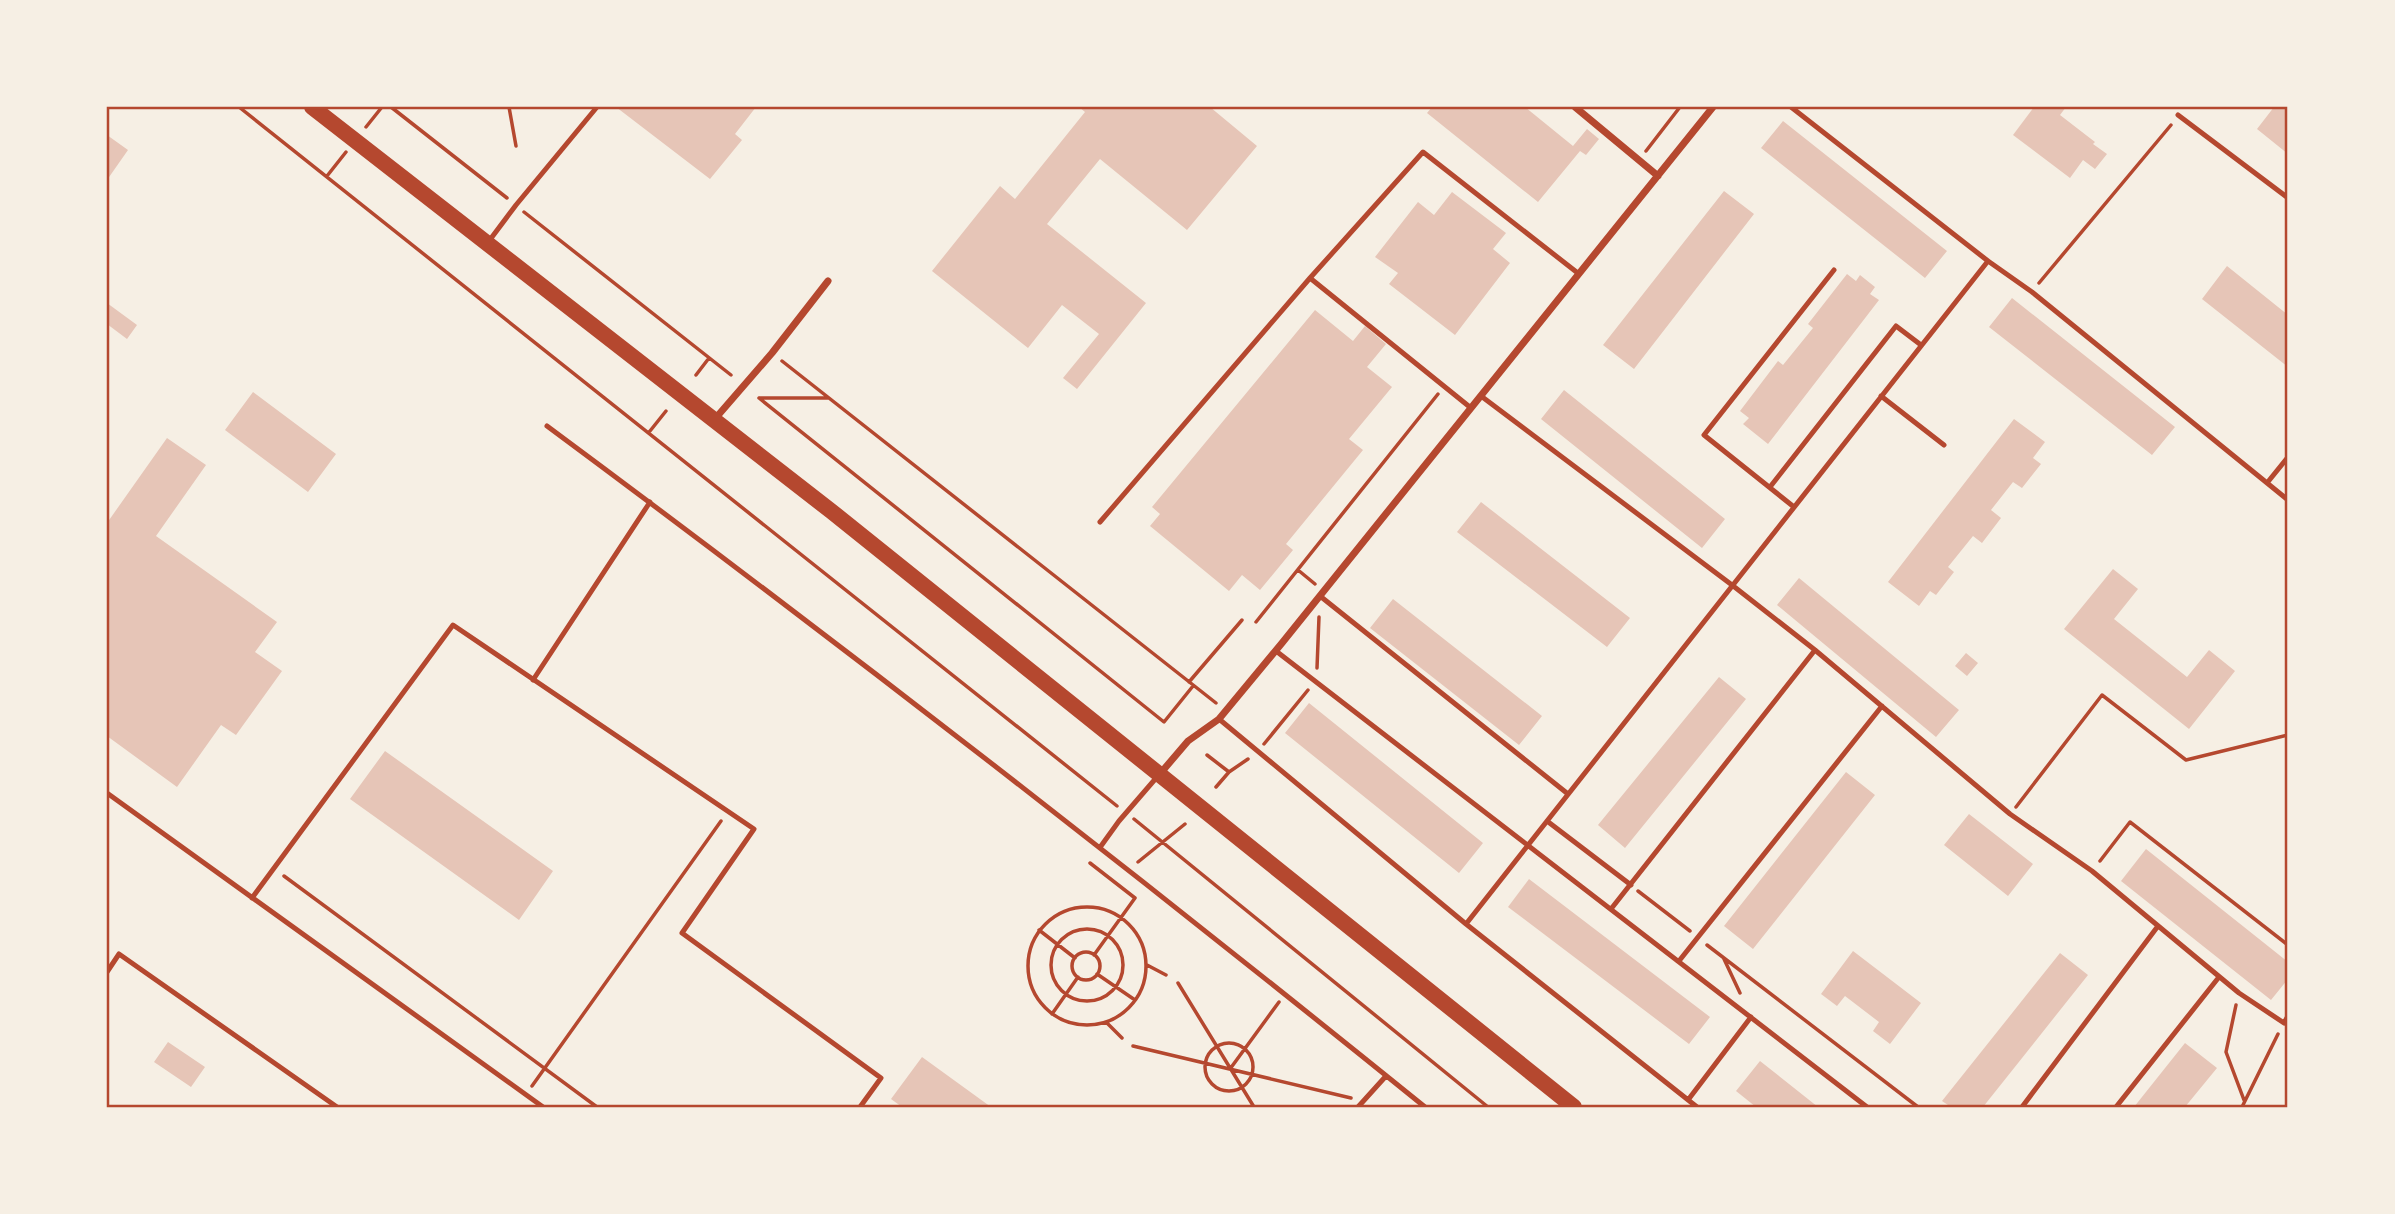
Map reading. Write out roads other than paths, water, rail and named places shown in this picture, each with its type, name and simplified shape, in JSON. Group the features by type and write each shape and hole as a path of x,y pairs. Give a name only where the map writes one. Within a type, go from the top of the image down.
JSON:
{"main road":[{"path":"313,107 831,511 1574,1107"}],"street":[{"path":"1575,107 1658,176"},
{"path":"1159,775 1188,741 1219,719 1276,651 1713,107"},
{"path":"713,421 772,353 828,281"}],"lane":[{"path":"488,244 516,205 597,107"},
{"path":"1791,107 1988,261 2032,292 2288,500"},
{"path":"2178,115 2288,198"},
{"path":"1100,522 1310,278 1423,152 1579,274"},
{"path":"1466,924 1988,261"},
{"path":"1794,507 1703,435 1834,270"},
{"path":"1310,278 1471,408"},
{"path":"1769,487 1896,326 1921,345"},
{"path":"1480,396 1815,650 2010,814 2092,871 2239,993 2286,1025 2288,1016"},
{"path":"1881,396 1944,445"},
{"path":"547,426 1101,846 1425,1107"},
{"path":"2267,484 2288,457"},
{"path":"533,680 650,502"},
{"path":"1320,596 1568,794"},
{"path":"252,898 453,625 754,829 682,933 881,1078 860,1107"},
{"path":"1611,909 1815,650"},
{"path":"1276,651 1867,1107"},
{"path":"1679,961 1882,706"},
{"path":"1219,719 1466,924 1697,1107"},
{"path":"1101,846 1159,775"},
{"path":"107,793 543,1107"},
{"path":"1547,821 1631,885"},
{"path":"2022,1107 2158,926"},
{"path":"107,972 119,954 337,1107"},
{"path":"2116,1107 2219,977"},
{"path":"1688,1100 1751,1017"},
{"path":"1358,1107 1386,1076"},
{"path":"1852,1107 1858,1100"}]}
